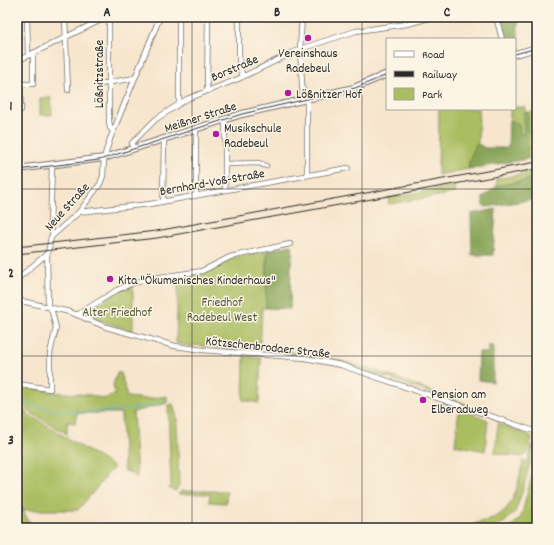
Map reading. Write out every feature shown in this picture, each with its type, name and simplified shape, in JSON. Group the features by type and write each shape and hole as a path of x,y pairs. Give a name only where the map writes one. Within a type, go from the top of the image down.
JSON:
{"main road":[{"path":"516,54 537,48"},
{"name":"Meißner Straße","path":"17,169 104,158 225,119 354,88 386,74"}],"street":[{"path":"21,110 20,86 23,84 33,84 27,17"},
{"path":"66,17 68,90"},
{"path":"17,61 66,39 108,17"},
{"name":"Lößnitzstraße","path":"108,17 109,121 110,128 113,131"},
{"name":"Neue Straße","path":"47,254 50,238 80,212 100,184 103,176 104,158 113,131 160,17"},
{"path":"179,17 179,104"},
{"path":"207,91 208,17"},
{"path":"239,17 239,64 243,77"},
{"path":"302,17 300,49 305,99 307,175"},
{"name":"Borstraße","path":"133,149 132,143 139,135 156,119 179,104 243,77 300,49 356,31 407,24 433,17"},
{"path":"496,17 502,38"},
{"path":"100,84 135,78"},
{"path":"225,119 225,190"},
{"path":"196,128 196,196"},
{"path":"163,201 164,139"},
{"path":"225,164 259,163 266,166"},
{"path":"52,165 50,231 53,235"},
{"name":"Bernhard-Voß-Straße","path":"80,212 90,212 196,196 348,168"},
{"path":"77,314 117,290 133,283 154,278 202,271 230,256 290,244"},
{"path":"17,279 47,254"},
{"path":"17,384 50,389 50,353 56,328 49,308 47,254"},
{"name":"Kötzschenbrodaer Straße","path":"17,300 77,314 106,327 180,347 304,358 341,364 537,432"}],"green space":[{"path":"518,17 518,46 516,47 516,38 504,38 499,18"},
{"path":"40,98 51,98 52,115 40,115"},
{"path":"516,107 525,107 524,134 520,134 510,120 510,110 516,110"},
{"path":"439,110 479,110 478,142 469,162 469,169 438,175"},
{"path":"524,112 528,112 527,159 469,169 469,162 476,144 485,148 508,148 509,120 519,124 520,134 524,134"},
{"path":"528,112 537,112 537,157 527,159"},
{"path":"537,171 537,178 497,186 496,179"},
{"path":"537,178 537,199 486,207 483,205 483,197 497,186"},
{"path":"454,186 455,193 389,204 388,198"},
{"path":"496,209 493,255 472,255 471,214"},
{"path":"291,245 293,247 290,309 266,308 267,251"},
{"name":"Friedhof Radebeul West","path":"267,251 266,308 262,308 260,352 195,345 193,347 176,343 178,276 205,272 227,259"},
{"name":"Alter Friedhof","path":"133,285 133,331 94,319 95,306 117,292"},
{"path":"488,346 493,346 493,382 478,380 479,352 488,353"},
{"path":"289,349 293,353 337,360 381,373 466,404 466,406 388,377 387,378 327,360 290,355 288,354"},
{"path":"244,356 261,358 259,403 243,400"},
{"path":"117,373 121,373 127,397 147,399 167,396 167,403 133,412 137,477 124,470 121,413 77,413 75,423 67,422 67,434 30,412 17,400 17,390 19,390 19,386 54,392 90,395 104,399 115,394 113,385"},
{"path":"173,404 177,418 179,485 176,491 168,488 171,486 168,405"},
{"path":"17,405 30,415 114,467 78,510 23,510 17,494 17,487 19,487 17,486"},
{"path":"459,409 488,420 485,451 455,445"},
{"path":"498,423 531,436 532,439 527,454 523,457 495,453"},
{"path":"535,443 524,486 515,512 505,522 493,528 465,528 502,513 512,501 523,463 521,461 527,462 532,446"},
{"path":"537,456 537,528 506,528 514,524 521,517"},
{"path":"181,491 227,491 226,503 209,502 210,494 178,494"},
{"path":"17,500 22,512 23,510 32,528 17,528"}],"waterway":[{"path":"24,403 66,411 95,412 124,410 167,401"}],"tram line":[{"path":"516,54 537,48"},
{"path":"17,170 99,160 242,114 355,88 386,75"}],"railway":[{"path":"17,247 156,231 537,162"},
{"path":"17,254 157,238 537,169"}],"place":[{"name":"Vereinshaus Radebeul","path":"308,38"},
{"name":"Lößnitzer Hof","path":"288,93"},
{"name":"Musikschule Radebeul","path":"216,134"},
{"name":"Kita \"Ökumenisches Kinderhaus\"","path":"110,279"},
{"name":"Pension am Elberadweg","path":"423,400"}]}
